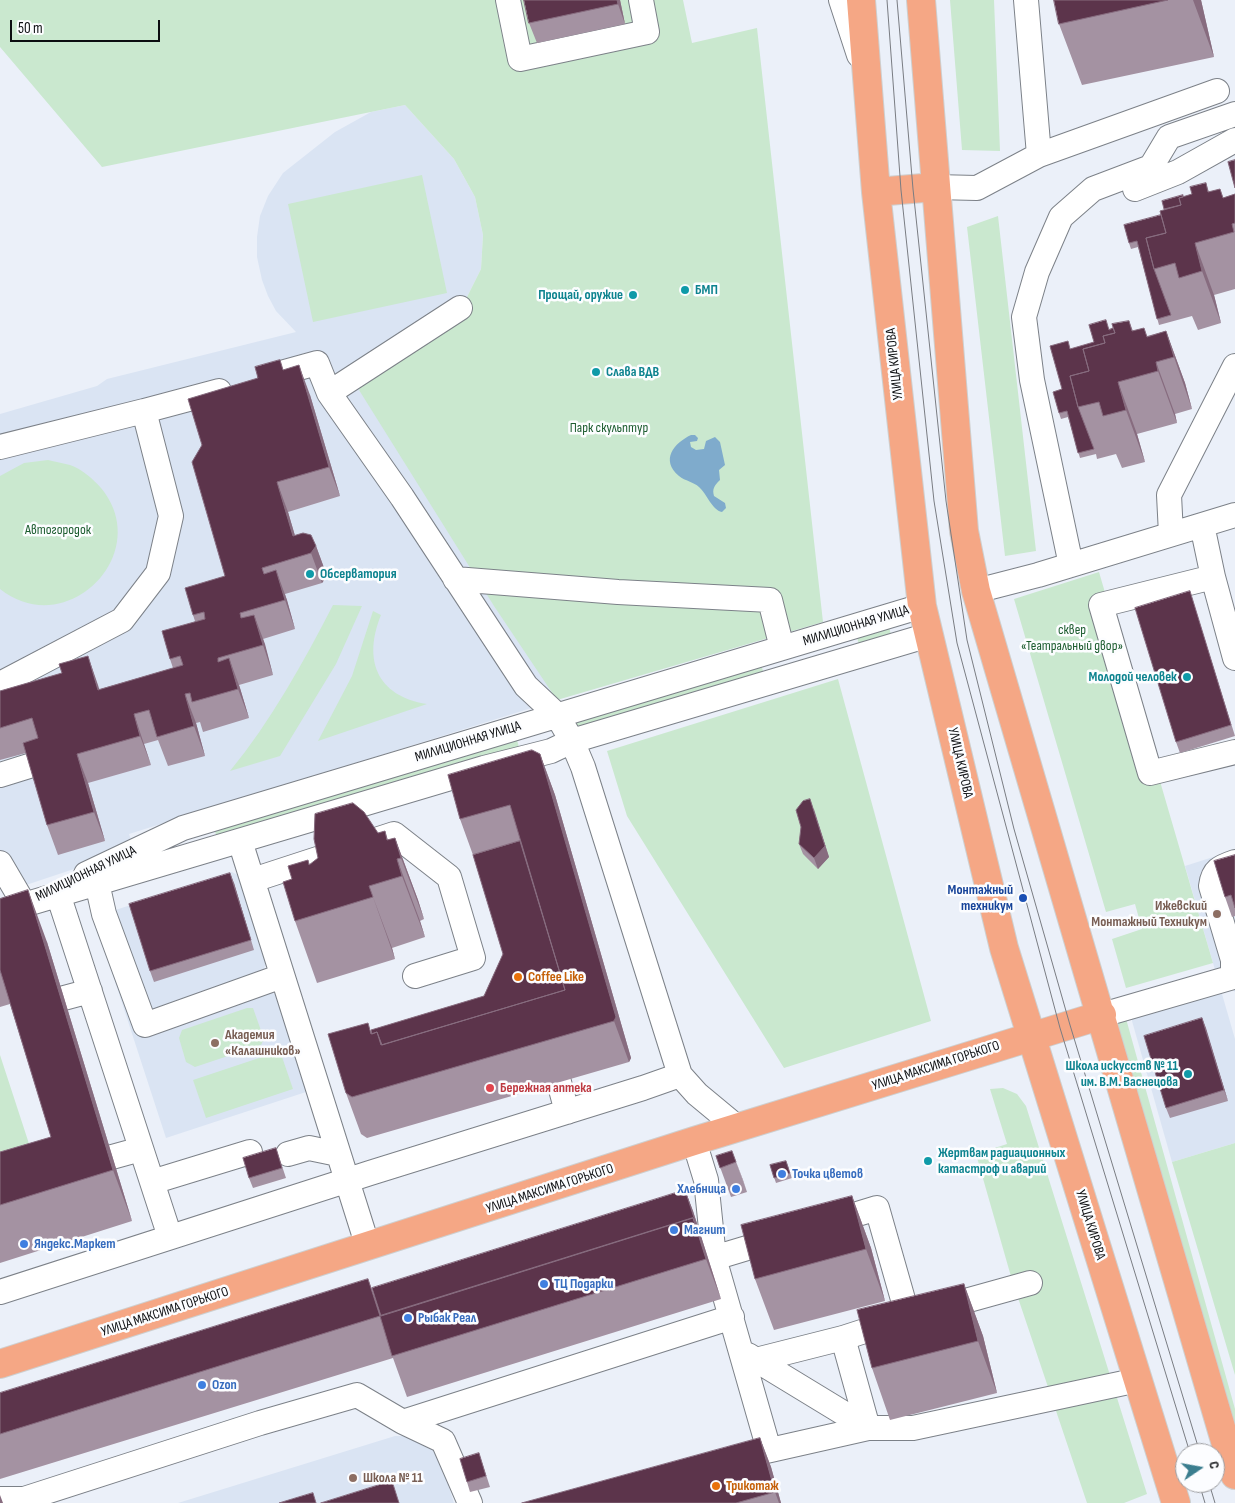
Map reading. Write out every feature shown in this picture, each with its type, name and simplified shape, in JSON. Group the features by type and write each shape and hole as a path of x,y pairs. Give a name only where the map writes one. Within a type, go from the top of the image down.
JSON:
{"main road":[{"name":"УЛИЦА КИРОВА","path":"861,0 876,192 922,606 1004,948 1176,1503"},
{"path":"921,0 964,531 976,591 1102,1015 1235,1475"},
{"path":"876,192 935,187"},
{"name":"УЛИЦА МАКСИМА ГОРЬКОГО","path":"0,1364 694,1141 1102,1015"}],"street":[{"path":"508,0 520,58 647,32 641,0"},
{"path":"841,0 866,74"},
{"path":"1026,0 1038,155"},
{"path":"935,187 977,188 1038,155 1217,91"},
{"path":"1071,564 1032,380 1024,317 1037,272 1061,217 1092,189 1151,167 1169,137 1235,114"},
{"path":"1061,217 1178,172 1235,140"},
{"path":"329,392 460,308"},
{"path":"0,447 144,411 317,363 329,392 526,686 557,714 572,741 583,767 680,1075 697,1094 738,1128"},
{"path":"1171,534 1169,495 1235,366"},
{"path":"0,684 122,620 158,573 171,516 144,411"},
{"path":"976,591 1235,515"},
{"path":"1202,525 1213,577 1235,658"},
{"path":"1213,577 1101,605 1150,773 1235,752"},
{"path":"455,579 618,592 770,600 782,648"},
{"name":"МИЛИЦИОННАЯ УЛИЦА","path":"24,904 183,828 557,714 922,606"},
{"name":"МИЛИЦИОННАЯ УЛИЦА","path":"0,912 484,768 552,751 572,741 929,635"},
{"path":"0,775 29,766"},
{"path":"484,768 492,792"},
{"path":"253,880 394,834 449,877 473,958 415,976"},
{"path":"240,841 368,1247"},
{"path":"0,862 24,904"},
{"path":"1102,1015 1233,977 1233,960 1211,886 1213,875 1221,867 1235,862"},
{"path":"97,883 104,914 145,1025 282,976"},
{"path":"58,894 170,1238"},
{"path":"64,998 90,992"},
{"path":"0,1292 680,1075"},
{"path":"559,1082 567,1112"},
{"path":"694,1141 706,1180 714,1258 732,1317 749,1356 769,1450"},
{"path":"288,1154 309,1148 338,1154"},
{"path":"112,1157 141,1149"},
{"path":"152,1182 250,1152"},
{"path":"714,1258 877,1208 908,1317"},
{"path":"749,1356 843,1338 908,1317 1030,1283"},
{"path":"403,1422 732,1317"},
{"path":"843,1338 868,1428"},
{"path":"749,1356 868,1428"},
{"path":"718,1462 868,1428 913,1428 1138,1380"},
{"path":"11,1500 24,1499 260,1423 356,1395 403,1422 443,1441 470,1503"}],"shaded area":[{"path":"405,105 454,159 475,197 483,235 481,269 465,301 546,682 557,700 129,834 134,849 11,890 0,870 0,414 97,386 107,379 296,332 276,311 268,296 257,257 260,216 268,196 283,173 335,132 371,112"},
{"name":"Ижевский Монтажный Техникум","path":"1235,850 1235,992 1231,988 1220,987 1185,866"},
{"name":"Академия «Калашников»","path":"232,872 243,878 268,958 262,974 267,991 280,996 309,1091 166,1138 94,917"},
{"path":"1220,987 1235,1039 1235,1143 1172,1162 1130,1014"},
{"name":"Школа № 11","path":"395,1436 408,1436 438,1453 454,1503 178,1503"}],"green space":[{"name":"Парк скульптур","path":"0,0 683,0 692,43 757,28 823,622 557,700 494,606 359,390 366,370 465,301 481,269 483,235 475,197 454,159 405,105 102,167 0,47"},
{"path":"950,0 994,0 1000,151 962,150"},
{"path":"422,175 447,293 313,322 288,204"},
{"path":"998,216 1036,551 1005,556 967,227"},
{"name":"Автогородок","path":"48,460 79,469 101,488 115,513 117,539 110,562 96,583 76,597 52,605 26,603 0,589 0,476 24,463"},
{"name":"сквер «Театральный двор»","path":"1099,572 1213,963 1126,988 1112,939 1142,929 1135,904 1106,912 1014,599"},
{"path":"333,605 362,606 336,664 280,756 230,771 273,712"},
{"path":"373,611 381,615 373,646 374,660 378,673 385,684 396,693 410,700 427,704 318,741 352,676"},
{"path":"888,624 892,638 860,648 856,634"},
{"path":"760,661 765,678 578,734 573,717"},
{"path":"838,679 931,1021 784,1068 627,816 607,751"},
{"path":"515,734 520,750 218,841 213,825"},
{"path":"247,1008 253,1008 264,1039 261,1045 195,1067 186,1062 179,1038 182,1030"},
{"path":"1125,1015 1235,1409 1235,1460 1155,1173 1116,1018"},
{"path":"280,1051 293,1089 206,1118 193,1080"},
{"path":"0,1055 33,1156 0,1179"},
{"path":"1003,1088 1017,1094 1026,1106 1147,1494 1124,1503 1087,1503 1012,1280 976,1154 1007,1144 990,1089"},
{"path":"1235,1143 1235,1375 1172,1162"}],"water":[{"path":"691,435 695,435 698,438 697,441 690,442 691,447 696,450 704,449 706,441 715,437 720,442 725,465 719,470 720,480 713,491 714,496 725,503 726,508 722,512 712,505 699,487 679,476 670,464 670,458 675,447"}],"building":[{"path":"524,0 617,0 618,4 529,23"},
{"path":"1054,0 1168,0 1059,24"},
{"path":"1235,160 1235,188 1228,162"},
{"path":"1206,183 1208,192 1220,189 1223,198 1235,194 1235,223 1232,224 1234,232 1195,243 1202,271 1179,278 1175,263 1154,269 1146,238 1166,233 1160,211 1181,205 1179,198 1192,194 1190,187"},
{"path":"1183,195 1183,197 1179,198 1181,205 1164,209 1162,201"},
{"path":"1161,215 1166,233 1146,238 1154,269 1171,315 1157,319 1137,241 1129,243 1124,225"},
{"path":"1106,320 1109,330 1113,328 1115,333 1103,336 1105,343 1083,349 1089,371 1070,376 1078,407 1094,449 1078,453 1067,411 1059,413 1053,392 1062,389 1050,346 1068,341 1070,349 1094,342 1089,325"},
{"path":"1129,321 1132,331 1144,328 1147,337 1166,331 1174,357 1156,362 1158,371 1118,382 1126,410 1103,416 1099,402 1078,407 1070,376 1089,371 1083,349 1105,343 1103,336 1115,333 1112,324"},
{"path":"280,360 283,370 299,365 329,467 277,482 293,536 303,533 311,535 316,546 311,553 262,568 264,574 276,570 285,600 240,613 241,618 254,615 263,645 218,658 218,662 229,658 238,689 192,702 190,693 185,694 194,726 157,737 149,710 134,714 140,736 77,754 94,812 47,825 23,743 38,738 32,718 0,728 0,691 62,673 59,664 88,656 98,690 183,665 180,656 170,659 162,631 205,619 204,612 193,615 185,588 225,576 192,462 202,445 188,399 258,378 255,367"},
{"name":"Молодой человек","path":"1190,591 1231,725 1176,742 1135,608"},
{"path":"532,750 540,754 616,1017 614,1021 352,1097 346,1093 328,1034 368,1023 371,1034 377,1032 381,1045 565,990 510,805 460,819 448,775"},
{"path":"810,799 825,846 814,858 799,844 801,827 796,810 803,801"},
{"path":"353,803 364,812 378,833 385,831 387,840 395,838 401,858 397,859 402,876 369,886 373,897 295,921 283,882 292,879 288,866 308,860 309,865 318,858 314,839 315,814"},
{"path":"520,841 565,990 382,1045 377,1032 372,1034 371,1030 484,996 503,954 473,855"},
{"path":"1235,855 1235,908 1231,895 1225,897 1214,861"},
{"path":"230,873 251,940 150,971 129,904"},
{"path":"28,890 113,1170 0,1205 0,1152 51,1137 0,970 0,899"},
{"path":"1202,1018 1224,1090 1166,1108 1144,1036"},
{"path":"276,1148 282,1168 249,1178 243,1158"},
{"path":"732,1151 736,1162 720,1168 716,1156"},
{"path":"786,1161 790,1173 774,1178 770,1165"},
{"path":"685,1190 701,1239 693,1218 381,1316 372,1288"},
{"path":"852,1196 866,1249 755,1279 741,1225"},
{"name":"ТЦ Подарки","path":"693,1218 706,1259 392,1356 380,1316"},
{"path":"368,1279 380,1316 0,1434 0,1393"},
{"path":"964,1284 978,1341 872,1368 857,1310"},
{"path":"760,1438 775,1492 736,1503 522,1503"},
{"path":"479,1453 486,1476 467,1482 460,1459"},
{"path":"392,1481 399,1503 321,1503"},
{"path":"313,1493 316,1503 279,1503 292,1499"}],"tram line":[{"path":"887,0 901,190 934,501 957,643 1060,1028 1187,1443"},
{"path":"897,0 913,189 946,501 967,640 1014,829 1070,1025 1197,1443"},
{"path":"1202,1493 1205,1503"},
{"path":"1212,1493 1215,1503"}],"place":[{"name":"БМП","path":"685,290"},
{"name":"Прощай, оружие","path":"633,295"},
{"name":"Слава ВДВ","path":"596,372"},
{"name":"Обсерватория","path":"310,574"},
{"name":"Молодой человек","path":"1187,677"},
{"name":"Монтажный техникум","path":"1023,898"},
{"name":"Ижевский Монтажный Техникум","path":"1217,914"},
{"name":"Coffee Like","path":"518,977"},
{"name":"Академия «Калашников»","path":"215,1043"},
{"name":"Школа искусств № 11 им. В.М. Васнецова","path":"1188,1074"},
{"name":"Бережная аптека","path":"490,1088"},
{"name":"Жертвам радиационных катастроф и аварий","path":"928,1161"},
{"name":"Точка цветов","path":"782,1174"},
{"name":"Хлебница","path":"736,1189"},
{"name":"Магнит","path":"674,1230"},
{"name":"Яндекс.Маркет","path":"24,1244"},
{"name":"ТЦ Подарки","path":"544,1284"},
{"name":"Рыбак Реал","path":"408,1318"},
{"name":"Ozon","path":"202,1385"},
{"name":"Школа № 11","path":"353,1478"},
{"name":"Трикотаж","path":"716,1486"}]}
